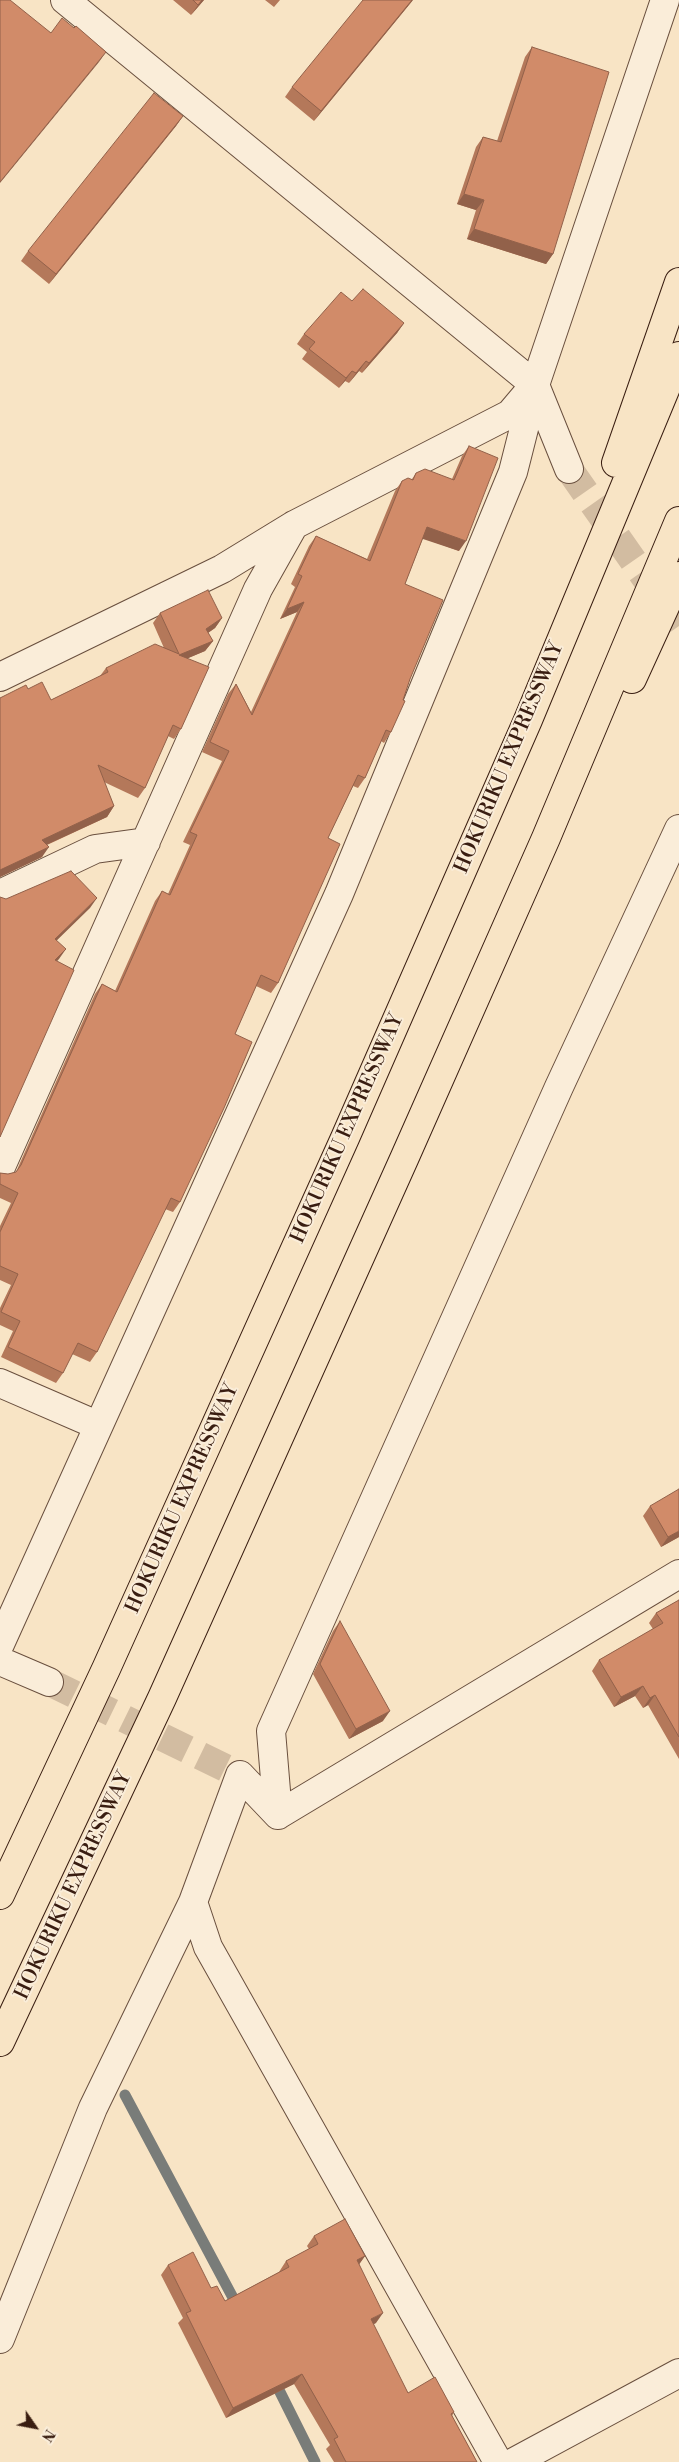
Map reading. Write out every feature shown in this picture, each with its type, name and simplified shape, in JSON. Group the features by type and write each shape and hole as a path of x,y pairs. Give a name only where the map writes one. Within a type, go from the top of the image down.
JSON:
{"highway":[{"path":"528,720 679,282"},
{"name":"HOKURIKU EXPRESSWAY","path":"0,1895 106,1669 345,1138 528,720 679,356"},
{"name":"HOKURIKU EXPRESSWAY","path":"0,2042 162,1698 404,1159 549,829 679,521"},
{"path":"404,1159 484,1008 679,576"}],"street":[{"path":"65,0 535,386 569,469"},
{"path":"0,1644 97,1424 339,894 513,472 535,386 665,0"},
{"path":"0,677 222,569 294,525 510,414 535,386"},
{"path":"0,1170 258,589 294,525"},
{"path":"278,1815 271,1731 559,1087 679,829"},
{"path":"0,894 95,849 146,842"},
{"path":"0,1384 97,1424"},
{"path":"278,1815 679,1574"},
{"path":"0,1660 49,1682"},
{"path":"0,2339 93,2108 193,1902 240,1775 278,1815"},
{"path":"193,1902 208,1947 498,2462"},
{"path":"514,2462 679,2373"}],"building":[{"path":"0,0 10,0 51,33 62,18 74,28 76,26 106,52 0,182"},
{"path":"193,0 202,0 198,5"},
{"path":"363,0 412,0 321,111 292,87"},
{"path":"532,47 609,72 553,254 474,229 484,200 464,194 483,137 501,142"},
{"path":"154,93 183,116 56,274 28,251"},
{"path":"363,289 404,323 369,363 366,361 356,373 352,371 346,378 309,349 315,342 304,334 341,292 352,301"},
{"path":"469,446 498,458 466,541 427,527 405,584 443,600 410,679 403,700 405,701 391,732 386,730 365,778 358,775 328,838 340,844 278,983 261,975 235,1034 252,1042 224,1108 180,1202 171,1198 97,1352 78,1343 63,1373 8,1347 20,1321 1,1312 18,1274 0,1266 0,1232 18,1193 0,1184 0,1173 16,1172 21,1165 102,984 117,992 162,891 170,895 197,835 190,832 229,751 210,742 236,684 252,715 304,602 287,609 302,576 298,574 316,536 370,561 402,481 408,478 413,480 416,473 425,469 454,480"},
{"path":"208,590 222,618 206,629 213,641 179,655 209,667 181,729 173,725 145,788 98,765 114,806 42,840 49,847 0,870 0,698 26,685 28,689 42,682 51,700 108,672 106,668 155,644 179,654 160,613"},
{"path":"71,871 97,898 55,939 66,949 55,960 74,970 0,1137 0,897 6,899"},
{"path":"679,1489 679,1531 668,1537 650,1506"},
{"path":"679,1600 679,1737 655,1695 650,1698 643,1686 621,1697 599,1660 663,1623 656,1613"},
{"path":"340,1621 390,1711 356,1729 320,1664"},
{"path":"345,2219 365,2256 357,2260 383,2313 371,2319 408,2393 435,2377 454,2412 451,2414 477,2462 346,2462 334,2439 338,2437 302,2374 233,2408 186,2313 191,2311 168,2265 193,2252 211,2288 217,2286 225,2301 289,2267 286,2261 318,2244 314,2236"}],"waterway":[{"path":"125,2095 239,2309"},
{"path":"274,2380 315,2462"}],"tunnel":[{"path":"569,469 679,626"},
{"path":"49,1682 240,1775"}]}
